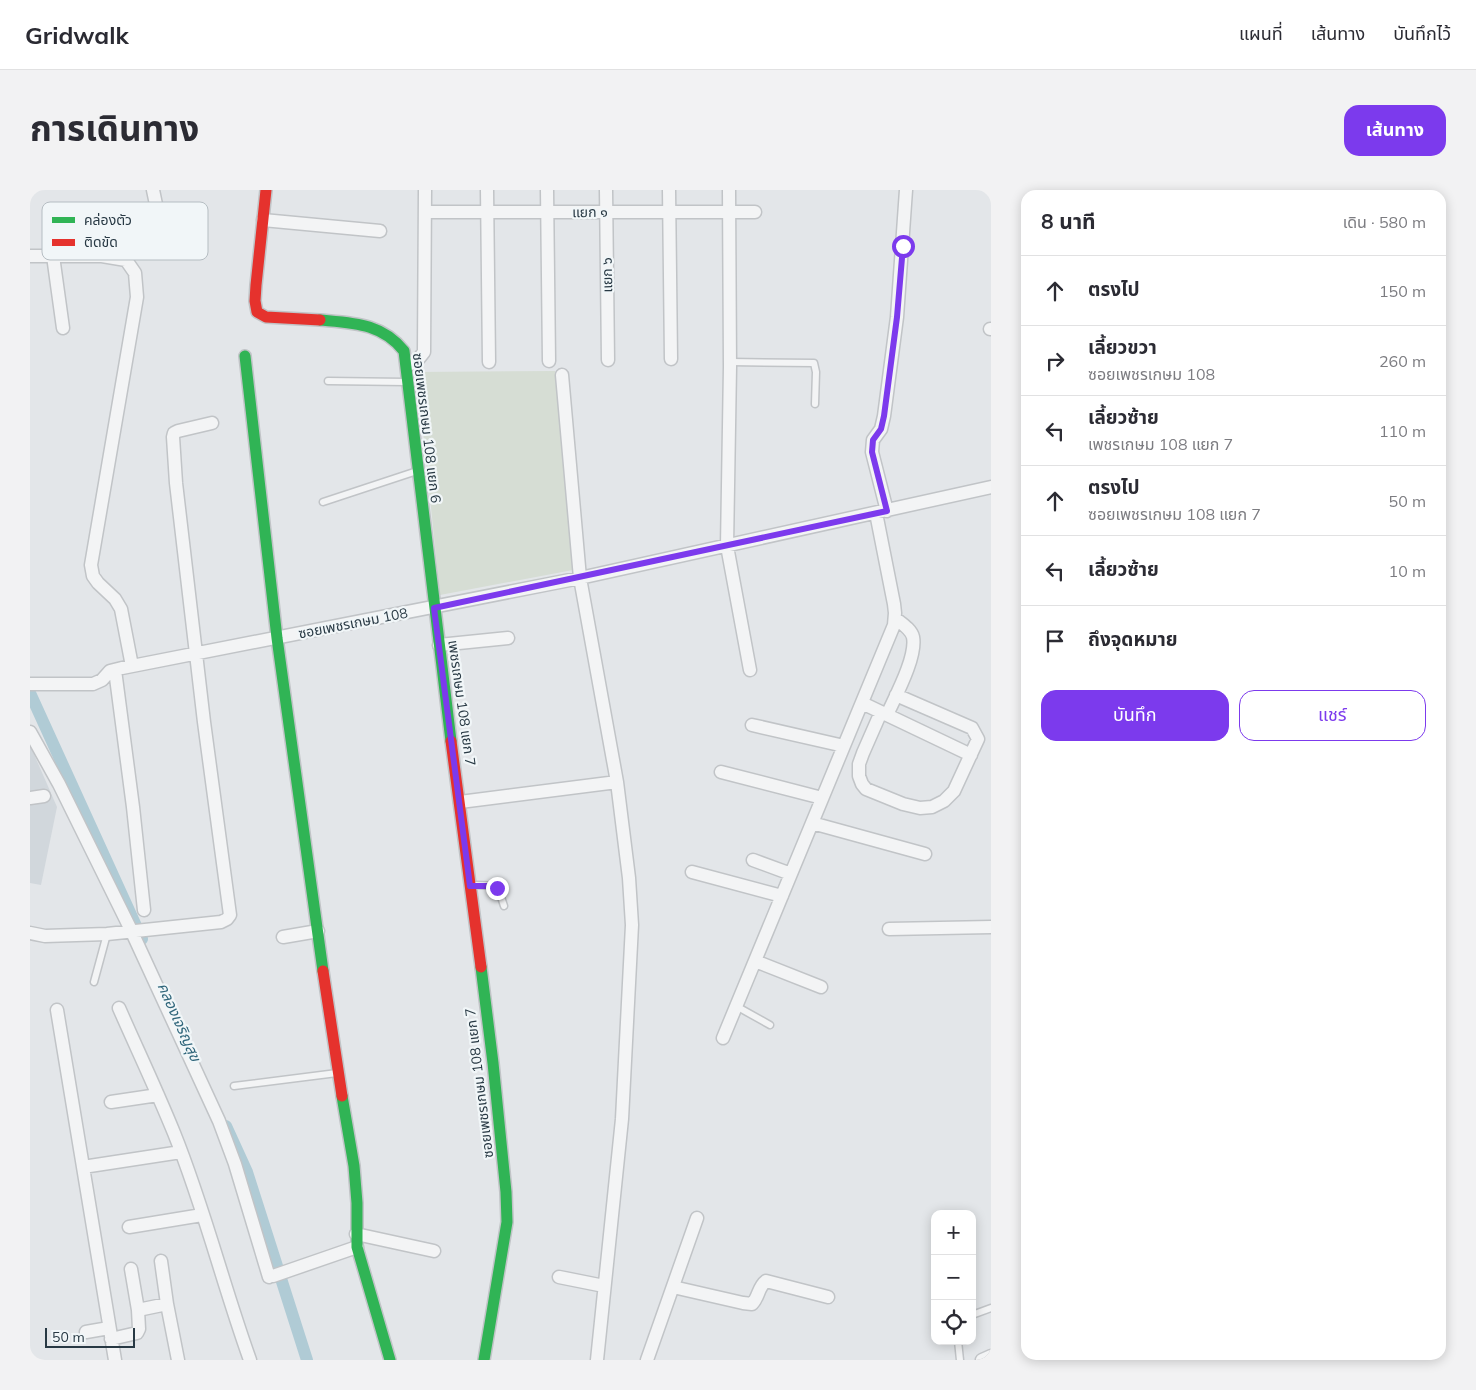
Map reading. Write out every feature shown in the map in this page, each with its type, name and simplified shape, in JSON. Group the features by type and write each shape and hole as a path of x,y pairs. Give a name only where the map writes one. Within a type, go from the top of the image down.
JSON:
{"street":[{"name":"ซอยเพชรเกษม 108 แยก 6","path":"266,190 256,285 255,301 257,312 266,317 355,323 387,334 399,343 404,351 434,608"},
{"path":"407,365 416,362 424,352 425,190"},
{"path":"488,190 489,362"},
{"path":"547,190 549,361"},
{"name":"แยก ๖","path":"606,190 608,360"},
{"path":"669,190 671,359"},
{"path":"729,190 730,362 727,546 750,670"},
{"path":"723,1038 890,636 895,618 882,512 872,452 873,440 881,429 897,317 906,190"},
{"name":"แยก ๑","path":"425,212 755,212"},
{"path":"263,220 380,231"},
{"path":"54,260 62,328"},
{"path":"126,260 135,273 137,297 91,565 93,576 115,599 121,609 132,666"},
{"path":"245,356 277,638 338,1072 354,1166 357,1203 357,1247 390,1360"},
{"path":"562,374 580,578 617,782 629,878 632,925 622,1119 596,1360"},
{"path":"30,934 45,936 155,930 221,922 230,915 204,722 176,483 173,437 174,433 178,431 212,423"},
{"name":"ซอยเพชรเกษม 108","path":"35,684 93,684 102,680 110,671 132,666 580,578 991,487"},
{"name":"เพชรเกษม 108 แยก 7","path":"434,608 460,802"},
{"path":"895,618 908,628 913,636 909,666 896,695 884,714 859,764 859,776 866,789 903,804 920,808 932,808 944,801 954,791 978,739 972,728 896,695"},
{"path":"439,645 508,638"},
{"path":"115,670 144,910"},
{"path":"862,703 971,756"},
{"path":"752,724 844,746"},
{"path":"30,732 134,930 219,1121 271,1276 357,1247"},
{"path":"721,772 822,798"},
{"path":"460,802 617,782"},
{"path":"30,798 44,796"},
{"name":"ซอยเพชรเกษม 108 แยก 7","path":"460,802 493,1064 506,1192 507,1222 503,1253 484,1360"},
{"path":"812,823 925,854"},
{"path":"753,860 791,874"},
{"path":"692,872 782,896"},
{"path":"889,929 991,927"},
{"path":"283,936 318,932"},
{"path":"755,961 821,987"},
{"path":"119,1008 181,1152 230,1305 250,1360"},
{"path":"56,1010 115,1360"},
{"path":"111,1102 158,1095"},
{"path":"83,1167 181,1152"},
{"path":"129,1227 202,1215"},
{"path":"648,1360 697,1218"},
{"path":"356,1234 434,1251"},
{"path":"161,1261 178,1360"},
{"path":"86,1332 110,1334 137,1333 139,1329 138,1310 131,1269"},
{"path":"559,1277 604,1286"},
{"path":"673,1287 752,1304 757,1299 762,1284 766,1281 828,1296"},
{"path":"138,1310 167,1304"},
{"path":"982,1360 991,1356"}],"lane":[{"path":"730,362 814,363 816,372 815,404"},
{"path":"328,381 408,382"},
{"path":"323,502 418,470"},
{"path":"470,886 491,886 497,888 504,906"},
{"path":"94,982 107,934"},
{"path":"736,1006 770,1025"},
{"path":"234,1086 338,1072"},
{"path":"976,1314 991,1308"},
{"path":"958,1345 960,1360"}],"shaded area":[{"path":"555,371 573,570 440,595 417,372"},
{"path":"30,745 57,807 41,885 30,883"}],"waterway":[{"name":"คลองเจริญสุข","path":"30,693 142,939"},
{"name":"คลองเจริญสุข","path":"226,1126 247,1172 307,1360"}],"traffic: fast":[{"path":"320,320 366,326 386,335 404,351 451,741"},
{"path":"245,356 277,638 323,971"},
{"path":"481,967 493,1063 506,1192 507,1222 484,1360"},
{"path":"342,1096 354,1166 357,1203 357,1247 390,1360"}],"traffic: jam":[{"path":"266,190 256,285 255,301 257,312 266,317 320,320"},
{"path":"451,741 481,967"},
{"path":"323,971 342,1096"}],"route":[{"path":"497,888 491,886 470,886 434,608 887,511 872,452 873,440 881,429 884,416 897,317 903,246"}]}
